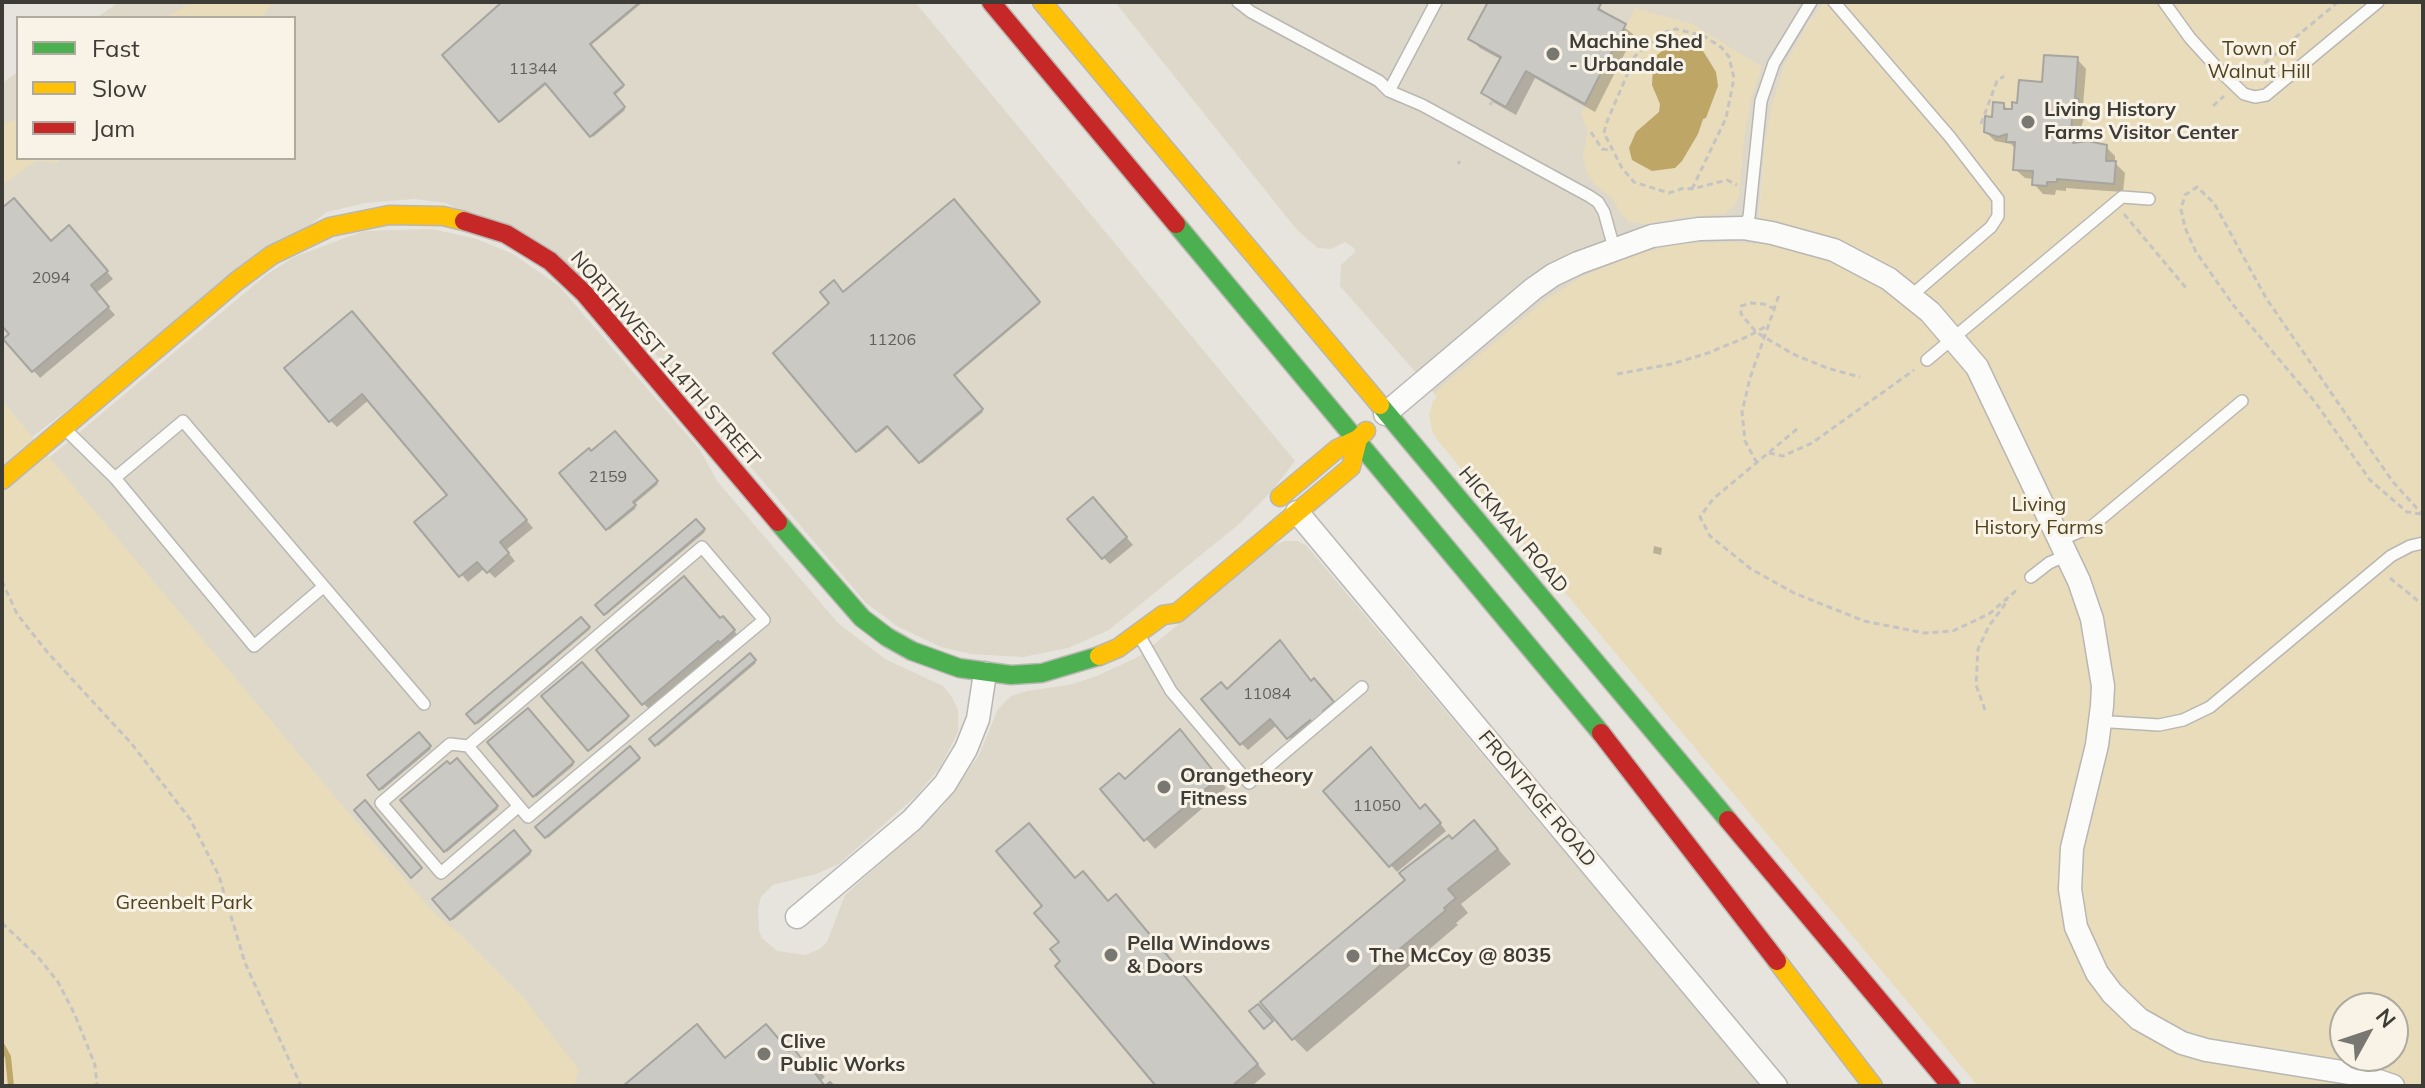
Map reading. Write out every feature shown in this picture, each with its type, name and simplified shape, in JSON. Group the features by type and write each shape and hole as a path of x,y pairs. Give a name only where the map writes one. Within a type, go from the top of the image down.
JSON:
{"main road":[{"path":"991,2 1627,765 1873,1086"},
{"name":"HICKMAN ROAD","path":"1042,2 1951,1086"},
{"name":"NORTHWEST 114TH STREET","path":"2,480 237,281 272,255 330,227 389,215 443,216 482,225 529,246 550,261 584,293 834,589 862,618 912,651 947,665 985,673 1042,673 1088,661 1118,648 1139,634 1163,606 1177,613 1351,467 1358,439"},
{"path":"1265,510 1337,449 1358,439 1385,414"}],"street":[{"path":"1385,414 1533,289 1553,275 1614,248 1675,232 1743,228 1804,240 1845,254 1880,273 1912,295 1973,361 1990,390 2064,548 2092,619 2103,686 2097,745 2072,848 2070,889 2081,939 2091,962 2112,993 2149,1026 2182,1043 2206,1050 2361,1075 2393,1086"},
{"name":"FRONTAGE ROAD","path":"1297,512 1776,1086"},
{"path":"797,917 912,820 945,784 966,749 978,719 985,673"}],"lane":[{"path":"1238,2 1379,81 1389,91 1422,105 1598,202 1614,248"},
{"path":"1389,91 1436,2"},
{"path":"1743,228 1749,217 1761,101 1774,63 1811,2"},
{"path":"1834,2 1950,137 1998,199 1998,216 1991,227 1912,295"},
{"path":"2164,2 2190,38 2244,94 2255,97 2266,95 2378,2"},
{"path":"1927,360 2122,197 2149,199"},
{"path":"2031,577 2242,401"},
{"path":"115,478 183,421 424,704"},
{"path":"64,428 115,478 254,646 323,587"},
{"path":"2100,719 2159,725 2183,720 2210,707 2380,566 2405,548 2423,543"},
{"path":"468,746 702,547 764,620 528,817 519,806 468,746 450,744 381,803 441,873 519,806"},
{"path":"1139,634 1171,691 1249,783 1362,687"}],"path":[{"path":"2213,106 2338,2"},
{"path":"1692,189 1726,118 1734,78 1729,57 1722,48 1704,36 1676,29 1662,33 1635,56 1604,133 1622,168 1634,182 1669,193 1684,188 1692,189 1727,180 1740,187"},
{"path":"1981,124 1997,81 2004,76"},
{"path":"1591,132 1602,149 1611,150"},
{"path":"2197,187 2214,203 2266,298 2393,482 2422,515 2407,512 2370,480 2315,402 2234,306 2196,252 2185,228 2181,209 2185,195 2197,187"},
{"path":"2115,203 2186,288"},
{"path":"1757,463 1745,441 1742,412 1750,378 1779,295"},
{"path":"1775,309 1751,303 1741,306 1741,314 1756,332 1793,354 1860,377"},
{"path":"1617,374 1672,364 1708,353 1770,324"},
{"path":"1769,453 1783,456 1812,443 1927,360"},
{"path":"1797,429 1713,499 1700,517 1710,536 1751,569 1794,593 1864,621 1924,633 1953,631 1989,614 2021,585 1989,626 1978,649 1976,685 1985,710"},
{"path":"2380,566 2395,583 2423,605"},
{"path":"2,581 17,614 48,653 131,743 190,819 219,876 245,963 301,1086"},
{"path":"2,923 38,957 58,982 95,1065 97,1086"}],"shaded area":[{"path":"119,2 915,2 1295,461 1271,492 1239,524 1109,630 1068,648 1023,657 971,654 941,647 897,626 866,603 595,283 446,203 414,199 365,203 327,212 32,437 2,401 2,83 16,73 16,160 296,160 296,16 99,16"},
{"path":"1115,2 1825,2 1808,23 1784,67 1765,142 1755,257 1447,408 1340,286 1341,265 1355,252 1354,248 1345,242 1331,249 1318,248 1297,230"},
{"path":"1674,42 1690,44 1703,51 1716,72 1718,86 1706,118 1682,161 1675,168 1652,171 1632,160 1629,148 1636,132 1659,112 1660,104 1652,85 1653,68 1657,55"},
{"path":"432,229 477,239 513,254 559,286 700,450 717,481 838,623 885,659 943,686 952,697 958,710 958,732 941,766 917,795 839,864 816,874 773,885 761,897 759,930 762,938 777,951 805,955 820,949 827,942 845,895 943,806 979,755 998,709 1011,696 1069,685 1140,656 1273,546 1284,541 1297,541 1306,545 1761,1086 578,1086 49,458 266,275 294,257 364,231"}],"green space":[{"path":"191,2 273,2 263,16 168,16"},
{"name":"Living History Farms","path":"1825,2 2423,2 2423,1086 1978,1086 1438,441 1429,415 1437,397 1434,393 1544,301 1583,276 1636,254 1679,244 1757,244 1765,142 1772,104 1784,67 1808,24"},
{"path":"1635,8 1693,24 1762,67 1751,98 1739,196 1734,207 1724,214 1646,224 1630,222 1586,171 1583,155 1588,132 1581,113","holes":["1657,55 1708,56 1716,72 1718,86 1698,134 1636,163 1630,155 1636,132 1659,112 1660,104 1651,80"]},
{"path":"16,120 16,160 60,160 36,161 2,185 2,124"},
{"name":"Greenbelt Park","path":"2,401 435,914 459,933 524,998 579,1070 575,1082 578,1086 2,1086"}],"building":[{"path":"502,2 640,2 590,44 624,85 614,93 625,107 590,137 545,83 499,122 442,55"},
{"name":"Machine Shed - Urbandale","path":"1488,2 1596,2 1601,4 1598,9 1626,24 1585,104 1526,71 1506,107 1481,93 1501,57 1468,39"},
{"name":"Living History Farms Visitor Center","path":"2044,55 2078,57 2075,98 2079,99 2078,110 2075,109 2072,118 2071,136 2074,136 2073,143 2088,141 2107,145 2106,161 2116,161 2114,184 2057,179 2057,182 2047,182 2047,186 2032,185 2033,171 2013,170 2015,142 2006,142 2007,134 1998,137 1984,132 1985,116 1992,117 1993,102 2004,103 2004,109 2012,109 2012,102 2017,103 2019,80 2042,82"},
{"path":"14,198 51,241 69,225 108,271 91,285 109,307 32,372 3,339 9,334 2,326 2,208"},
{"path":"954,199 1040,302 954,375 983,409 919,463 887,426 856,452 773,353 829,303 820,292 834,280 843,292"},
{"path":"352,311 527,520 500,542 509,553 487,573 477,562 459,577 414,522 447,495 362,394 329,422 284,368"},
{"path":"615,431 658,481 606,530 559,473"},
{"path":"1093,497 1127,537 1102,559 1067,519"},
{"path":"696,519 705,529 604,615 595,605"},
{"path":"684,576 720,618 723,616 735,630 642,705 596,650"},
{"path":"581,617 590,627 475,724 466,714"},
{"path":"1280,640 1311,681 1314,678 1334,702 1323,711 1326,714 1313,724 1310,720 1287,739 1270,719 1240,745 1201,699 1221,682 1227,689"},
{"path":"750,653 756,660 655,746 649,739"},
{"path":"582,662 629,716 588,751 541,696"},
{"path":"528,708 574,762 533,797 487,742"},
{"path":"1180,729 1219,778 1144,841 1100,789 1119,773 1125,779"},
{"path":"419,732 431,746 379,790 367,775"},
{"path":"630,746 640,758 545,838 535,827"},
{"path":"1371,747 1420,809 1425,804 1441,823 1389,867 1323,791"},
{"path":"457,758 498,806 444,852 400,800 447,761 450,764"},
{"path":"365,800 422,868 411,878 354,810"},
{"name":"The McCoy @ 8035","path":"1474,820 1498,849 1448,889 1456,898 1444,908 1446,910 1292,1040 1260,1002 1405,880 1399,873 1449,835 1452,839"},
{"name":"Pella Windows & Doors","path":"1029,823 1075,878 1083,871 1108,901 1116,894 1258,1064 1232,1086 1156,1086 1055,966 1060,961 1050,949 1059,942 1034,913 1042,906 996,851"},
{"path":"514,830 531,851 450,920 432,899"},
{"path":"1258,1004 1273,1021 1264,1029 1249,1011"},
{"name":"Clive Public Works","path":"697,1024 725,1058 766,1024 789,1051 793,1048 805,1063 813,1060 817,1066 813,1071 825,1086 623,1086"}],"waterway":[{"path":"2,1046 8,1057 11,1086"}],"traffic: fast":[{"path":"1176,224 1601,733"},
{"path":"1380,405 1728,820"},
{"path":"778,522 862,618 912,651 959,668 1011,675 1042,673 1099,656"}],"traffic: slow":[{"path":"1042,2 1380,405"},
{"path":"2,480 237,281 272,255 330,227 389,215 443,216 464,221"},
{"path":"1280,497 1337,449 1358,439 1366,431"},
{"path":"1099,656 1118,648 1163,615 1177,613 1351,467 1358,439"},
{"path":"1777,961 1873,1086"}],"traffic: jam":[{"path":"991,2 1176,224"},
{"path":"464,221 506,234 550,261 584,293 778,522"},
{"path":"1601,733 1777,961"},
{"path":"1728,820 1951,1086"}],"place":[{"name":"Machine Shed - Urbandale","path":"1553,54"},
{"name":"Living History Farms Visitor Center","path":"2028,122"},
{"name":"Orangetheory Fitness","path":"1164,787"},
{"name":"Pella Windows & Doors","path":"1111,955"},
{"name":"The McCoy @ 8035","path":"1353,956"},
{"name":"Clive Public Works","path":"764,1054"}],"park label":[{"name":"Town of Walnut Hill","path":"2259,60"}]}
